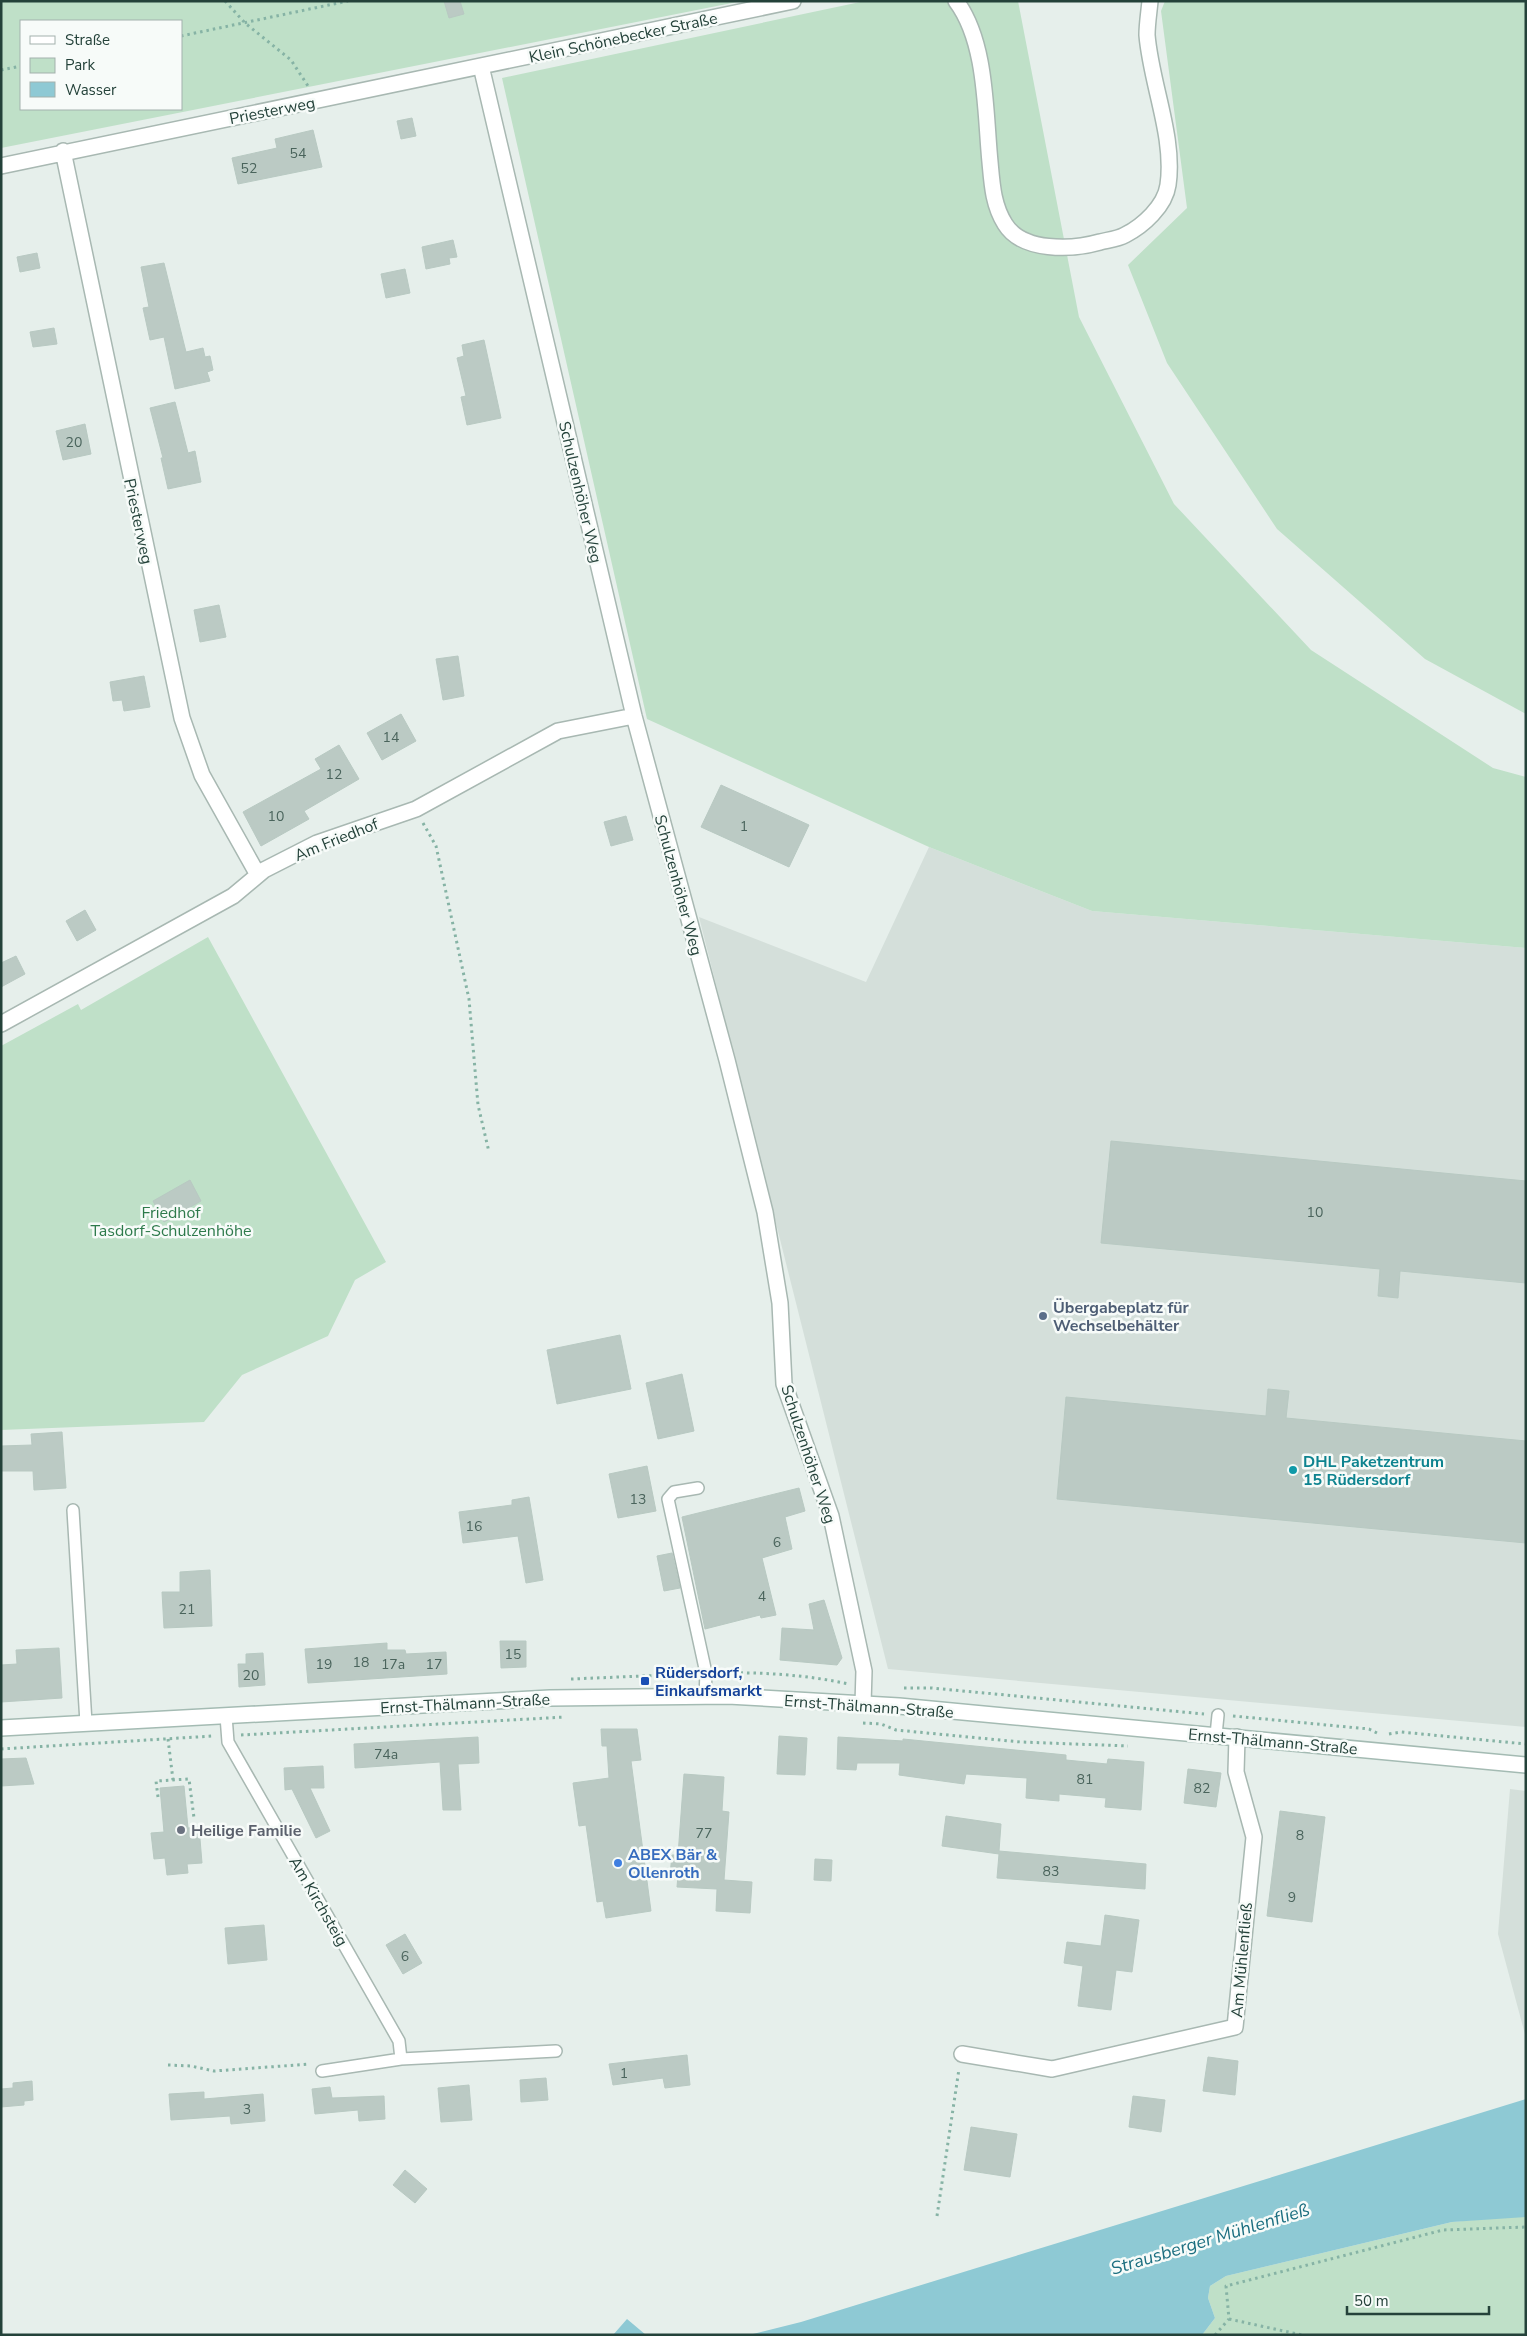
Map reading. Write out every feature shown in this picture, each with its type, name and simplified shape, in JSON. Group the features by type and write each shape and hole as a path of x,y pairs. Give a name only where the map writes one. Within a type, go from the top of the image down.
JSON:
{"street":[{"name":"Klein Schönebecker Straße","path":"481,66 793,1"},
{"path":"956,1 971,29 980,64 994,199 1006,226 1026,242 1047,248 1094,244 1124,236 1149,219 1161,203 1168,187 1169,158 1147,35 1150,1"},
{"name":"Priesterweg","path":"1,166 63,151 318,101 481,66"},
{"name":"Schulzenhöher Weg","path":"481,66 634,716 727,1060 765,1212 780,1303 784,1384 831,1516 864,1671 863,1704"},
{"name":"Priesterweg","path":"63,151 182,718 202,776 258,875"},
{"name":"Am Friedhof","path":"1,1024 233,896 258,875 317,843 416,809 558,730 634,716"},
{"name":"Ernst-Thälmann-Straße","path":"1,1728 550,1698 705,1696 863,1704 1526,1765"},
{"name":"Am Mühlenfließ","path":"962,2054 1052,2069 1235,2027 1254,1837 1236,1772 1237,1737"}],"lane":[{"path":"698,1488 674,1492 668,1499 706,1673 705,1696"},
{"path":"73,1510 86,1723"},
{"path":"1216,1735 1218,1715"},
{"name":"Am Kirchsteig","path":"226,1716 228,1742 399,2041 401,2059"},
{"path":"318,2067 401,2059 556,2051"}],"path":[{"path":"225,1 245,23 291,60 318,101"},
{"path":"182,36 348,1"},
{"path":"1,70 20,66"},
{"path":"416,809 436,846 467,990 478,1105 489,1152"},
{"path":"899,1688 932,1688 1369,1729 1390,1734 1401,1732 1526,1744"},
{"path":"1,1749 573,1716"},
{"path":"861,1722 881,1724 896,1730 1021,1742 1136,1746"},
{"path":"168,1739 173,1780"},
{"path":"158,1797 156,1781 189,1779 194,1818"},
{"path":"937,2216 962,2054"},
{"path":"168,2065 190,2066 214,2071 318,2067"},
{"path":"1216,2335 1229,2319 1226,2286 1443,2230 1526,2226"},
{"path":"1229,2319 1302,2335"}],"shaded area":[{"path":"929,847 1092,911 1526,948 1526,1727 888,1669 699,917 866,982"},
{"path":"1510,1789 1526,1791 1526,2038 1498,1934"}],"green space":[{"path":"1,1 742,1 1,148"},
{"path":"865,1 1018,1 1079,317 1174,504 1311,650 1493,768 1526,777 1526,948 1092,911 929,847 647,719 502,78"},
{"path":"1165,1 1526,1 1526,714 1425,659 1277,529 1167,363 1128,265 1187,208 1161,11"},
{"name":"Friedhof Tasdorf-Schulzenhöhe","path":"208,937 386,1262 355,1280 328,1336 242,1375 204,1422 1,1430 1,1046 78,1004 81,1010"},
{"path":"1517,2216 1526,2217 1526,2335 1202,2335 1215,2318 1208,2298 1210,2286 1226,2276 1452,2222"}],"water":[{"name":"Strausberger Mühlenfließ","path":"1526,2099 1526,2217 1452,2222 1226,2276 1210,2286 1208,2298 1215,2318 1202,2335 749,2335 801,2322"},
{"path":"627,2319 646,2335 613,2335"}],"building":[{"path":"444,1 460,1 464,14 449,18"},
{"path":"412,118 416,136 401,139 397,121"},
{"path":"313,130 322,167 238,184 232,158 277,148 275,139"},
{"path":"453,240 457,257 449,258 450,264 426,269 422,247"},
{"path":"37,253 40,268 20,272 17,257"},
{"path":"164,263 186,352 203,348 205,357 210,356 213,370 207,372 210,381 175,389 164,337 150,340 143,308 149,307 141,267"},
{"path":"405,269 410,293 386,298 381,274"},
{"path":"54,328 57,344 33,347 30,332"},
{"path":"484,340 501,418 467,425 461,397 466,396 457,358 464,356 462,345"},
{"path":"175,402 188,453 195,451 201,482 168,489 161,458 163,458 150,408"},
{"path":"85,424 91,454 63,460 56,431"},
{"path":"219,605 226,637 200,642 194,610"},
{"path":"458,656 464,696 443,700 436,659"},
{"path":"144,676 150,707 124,711 122,700 113,701 110,682"},
{"path":"401,714 416,741 382,760 367,733"},
{"path":"339,745 359,779 304,811 309,819 261,846 243,812 321,769 315,759"},
{"path":"721,785 809,825 789,867 701,827"},
{"path":"626,816 633,840 611,846 604,822"},
{"path":"85,910 96,930 77,941 66,921"},
{"path":"16,956 25,974 1,987 1,963"},
{"path":"1111,1141 1526,1181 1526,1283 1400,1271 1398,1298 1378,1296 1380,1269 1101,1243"},
{"path":"190,1180 201,1201 164,1222 153,1201"},
{"path":"620,1335 631,1389 557,1404 547,1350"},
{"path":"682,1374 694,1431 658,1439 646,1383"},
{"name":"DHL Paketzentrum 15 Rüdersdorf","path":"1268,1389 1289,1391 1286,1418 1526,1441 1526,1543 1057,1499 1066,1397 1266,1416"},
{"path":"62,1432 66,1488 34,1490 33,1471 1,1471 1,1446 32,1445 31,1434"},
{"path":"647,1466 656,1511 618,1518 609,1474"},
{"path":"799,1488 805,1511 785,1517 792,1549 762,1558 776,1615 761,1618 760,1615 705,1629 682,1517"},
{"path":"529,1497 543,1580 526,1583 518,1536 463,1543 459,1512 512,1505 512,1500"},
{"path":"672,1553 680,1588 664,1591 657,1556"},
{"path":"210,1570 212,1626 164,1628 162,1592 180,1592 180,1572"},
{"path":"824,1600 842,1658 837,1665 780,1660 782,1628 814,1630 809,1604"},
{"path":"500,1641 526,1641 526,1667 501,1668"},
{"path":"387,1643 387,1650 405,1650 406,1654 446,1652 447,1674 308,1683 305,1649"},
{"path":"59,1648 62,1698 1,1702 1,1665 17,1664 16,1650"},
{"path":"263,1653 265,1685 239,1687 238,1664 246,1664 246,1654"},
{"name":"ABEX Bär & Ollenroth","path":"601,1729 637,1729 641,1760 631,1761 651,1911 606,1918 603,1901 597,1902 586,1825 579,1826 573,1783 609,1778 607,1746 602,1746"},
{"path":"779,1736 807,1738 805,1775 777,1774"},
{"path":"478,1737 479,1763 458,1764 461,1810 443,1810 440,1762 355,1768 354,1744"},
{"path":"838,1737 903,1741 903,1739 1066,1755 1066,1760 1107,1764 1108,1759 1144,1762 1141,1810 1105,1807 1106,1798 1059,1794 1059,1801 1026,1798 1027,1778 966,1774 964,1784 899,1775 900,1763 857,1763 856,1770 837,1769"},
{"path":"26,1758 34,1784 1,1786 1,1759"},
{"path":"323,1766 324,1788 310,1788 330,1831 316,1838 292,1789 285,1790 284,1768"},
{"path":"1188,1769 1221,1773 1216,1807 1184,1803"},
{"path":"684,1774 724,1777 722,1811 729,1812 724,1880 752,1882 750,1913 716,1911 717,1889 677,1887 678,1875 670,1875 672,1855 678,1855"},
{"name":"Heilige Familie","path":"184,1786 188,1828 199,1827 202,1863 187,1864 188,1873 167,1875 165,1858 154,1859 151,1833 164,1832 160,1788"},
{"path":"1280,1811 1325,1817 1312,1922 1267,1916"},
{"path":"946,1816 1001,1824 999,1851 1146,1864 1145,1889 997,1878 999,1854 942,1846"},
{"path":"815,1859 832,1860 831,1881 814,1880"},
{"path":"1105,1915 1139,1920 1132,1972 1116,1970 1111,2010 1078,2006 1083,1966 1064,1963 1067,1942 1101,1946"},
{"path":"264,1925 267,1960 228,1964 225,1928"},
{"path":"405,1934 422,1963 403,1974 386,1945"},
{"path":"687,2055 690,2085 665,2088 663,2078 613,2085 609,2064"},
{"path":"1208,2057 1238,2061 1235,2095 1203,2091"},
{"path":"546,2078 548,2100 521,2102 520,2080"},
{"path":"32,2081 33,2100 24,2101 24,2105 1,2107 1,2089 13,2088 13,2083"},
{"path":"469,2085 472,2120 441,2122 438,2088"},
{"path":"330,2087 332,2098 384,2096 385,2119 359,2121 358,2110 315,2114 312,2089"},
{"path":"204,2092 204,2099 263,2094 265,2121 231,2124 230,2116 171,2120 169,2094"},
{"path":"1133,2096 1165,2100 1161,2132 1129,2127"},
{"path":"971,2127 1017,2134 1010,2177 964,2170"},
{"path":"405,2170 427,2189 415,2203 393,2185"}],"place":[{"name":"Übergabeplatz für Wechselbehälter","path":"1043,1316"},
{"name":"DHL Paketzentrum 15 Rüdersdorf","path":"1293,1470"},
{"name":"Rüdersdorf, Einkaufsmarkt","path":"645,1681"},
{"name":"Heilige Familie","path":"181,1830"},
{"name":"ABEX Bär & Ollenroth","path":"618,1863"}]}
